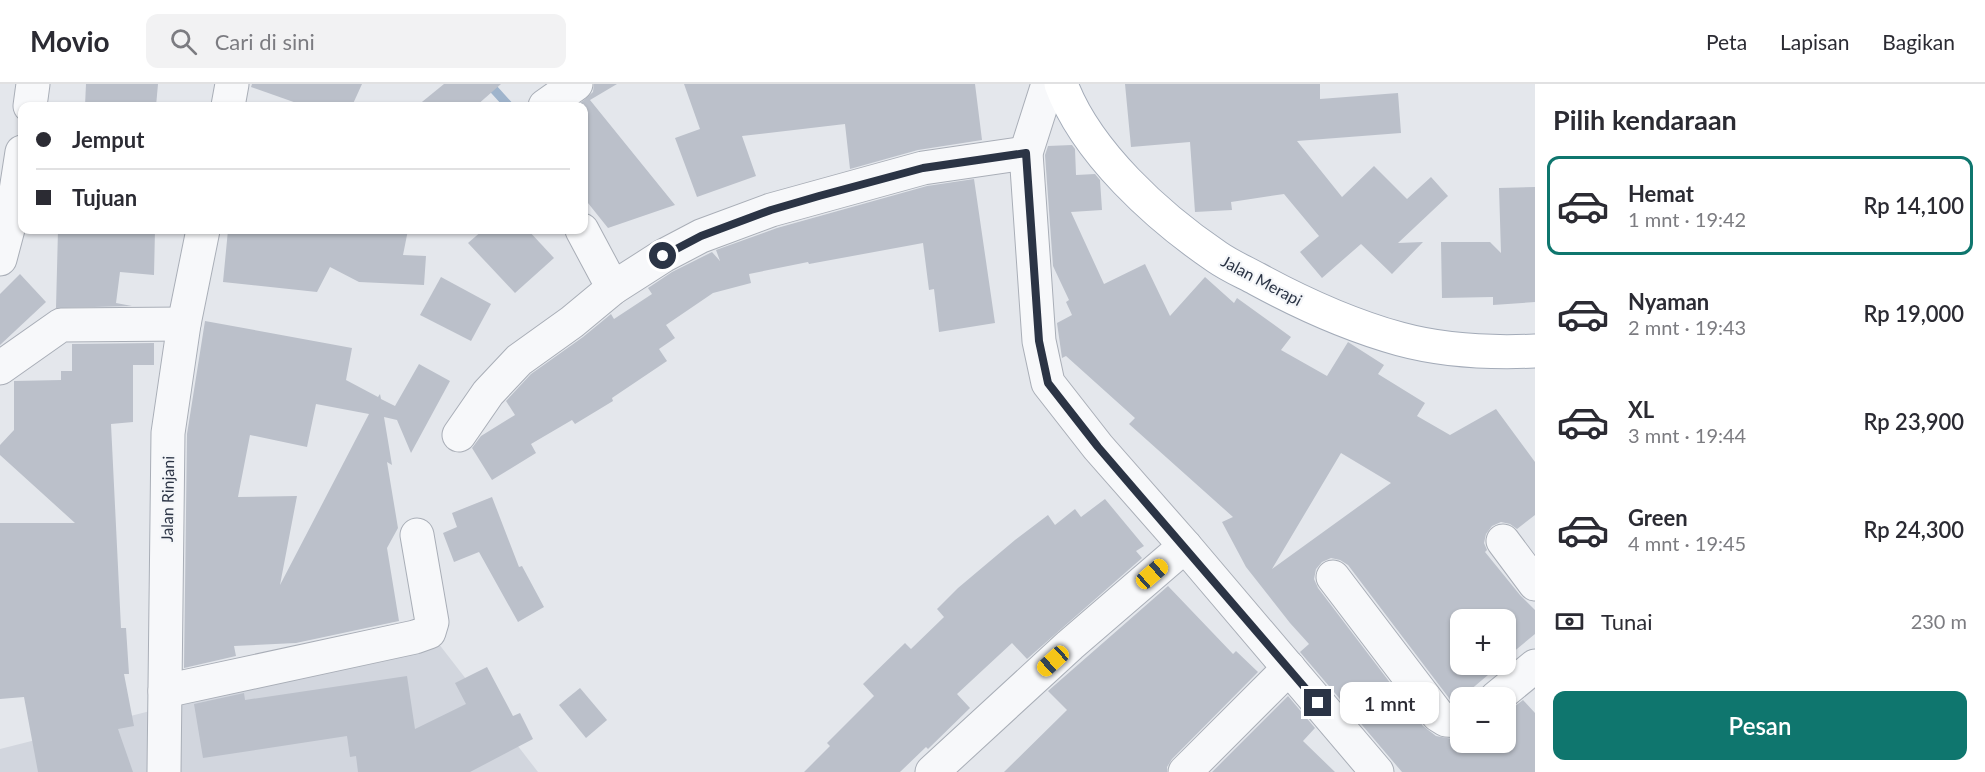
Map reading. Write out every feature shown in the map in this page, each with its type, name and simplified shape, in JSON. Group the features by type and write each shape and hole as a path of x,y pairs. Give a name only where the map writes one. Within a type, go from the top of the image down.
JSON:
{"main road":[{"name":"Jalan Merapi","path":"1061,84 1068,103 1091,140 1127,182 1171,222 1218,258 1331,316 1401,339 1463,351 1535,351"}],"street":[{"path":"31,102 33,84"},
{"path":"229,102 232,84"},
{"path":"551,102 576,84"},
{"path":"1048,84 1026,153 1039,341 1048,383 1098,447 1377,772"},
{"path":"459,435 488,393 519,360 572,322 613,288 663,256 701,236 771,210 923,168 1026,153"},
{"path":"0,259 13,210 18,178"},
{"name":"Jalan Rinjani","path":"164,772 168,433 184,324 202,234"},
{"path":"584,234 613,288"},
{"path":"0,368 61,325 184,324"},
{"path":"165,691 415,638 429,632 432,622 417,535"},
{"path":"1503,541 1535,584"},
{"path":"932,772 1070,645 1185,546"},
{"path":"1333,577 1438,715 1450,720"},
{"path":"1509,687 1535,666"},
{"path":"1185,772 1289,668"}],"shaded area":[{"path":"435,639 538,772 0,772 0,749"}],"building":[{"path":"86,84 158,84 156,102 85,102"},
{"path":"252,84 362,84 354,102 294,102 251,87"},
{"path":"444,84 501,84 481,102 422,102"},
{"path":"594,84 617,84 590,100 675,205 608,228 588,203 588,102 582,102 593,92"},
{"path":"684,84 975,84 982,140 918,150 850,169 845,124 742,136 756,176 697,197 675,138 700,129"},
{"path":"1125,84 1320,84 1320,99 1398,93 1401,133 1297,141 1342,197 1374,166 1407,199 1431,177 1448,196 1398,243 1423,242 1392,274 1361,244 1322,278 1300,252 1319,236 1284,194 1231,202 1232,210 1195,212 1190,142 1131,147"},
{"path":"1072,145 1075,149 1076,175 1095,174 1100,180 1102,210 1071,212 1104,284 1145,264 1170,316 1205,277 1234,303 1237,298 1291,337 1281,350 1327,376 1348,342 1384,365 1378,374 1425,403 1417,416 1450,435 1496,409 1535,462 1535,515 1517,529 1501,522 1492,526 1486,534 1484,543 1487,550 1485,552 1535,610 1535,634 1516,650 1516,609 1450,609 1450,675 1488,675 1474,687 1450,687 1450,699 1348,565 1331,558 1322,562 1316,569 1314,579 1318,588 1423,726 1436,736 1450,739 1450,753 1516,753 1516,705 1523,700 1535,713 1535,772 1402,772 1300,652 1309,644 1246,567 1222,522 1233,517 1129,424 1135,418 1066,356 1062,358 1057,323 1072,315 1066,302 1069,300 1053,266 1045,155 1048,146","holes":["1341,453 1391,483 1272,569"]},
{"path":"974,179 995,323 939,332 934,289 929,290 923,243 749,274 751,283 713,293 666,325 675,338 659,349 667,361 612,398 613,401 575,424 572,420 531,444 536,453 492,480 472,448 481,436 515,415 506,401 531,374 611,314 614,319 652,294 648,288 672,272 712,252 720,261 716,250 777,228 927,186"},
{"path":"1535,187 1535,302 1493,305 1493,297 1442,298 1441,242 1490,242 1501,253 1499,188"},
{"path":"58,234 155,234 154,275 120,272 116,303 132,306 56,308"},
{"path":"228,234 407,234 403,255 426,256 424,285 359,282 330,267 317,292 223,282"},
{"path":"478,234 532,234 554,258 515,293 468,243"},
{"path":"20,274 46,302 0,345 0,294"},
{"path":"441,277 491,304 471,341 420,315"},
{"path":"205,321 352,348 346,380 378,397 380,394 381,399 395,406 419,364 450,381 411,453 397,420 384,417 392,465 387,462 398,528 387,548 399,621 296,643 234,646 236,656 184,668 187,434","holes":["316,404 369,414 280,585 297,496 238,497 250,435 307,447"]},
{"path":"154,343 154,365 133,365 133,422 111,424 121,628 126,628 129,674 124,674 134,726 118,729 133,772 38,772 24,697 0,699 0,523 75,523 0,455 0,445 14,430 14,381 61,380 61,371 72,371 72,344"},
{"path":"492,497 519,567 522,566 544,607 518,622 479,552 454,562 443,533 457,527 452,513"},
{"path":"1105,499 1144,546 1136,551 1142,558 1027,659 1012,643 957,694 970,708 928,749 926,747 900,772 804,772 830,746 827,743 874,696 863,684 905,643 911,649 944,617 937,609 958,588 1048,515 1055,525 1075,509 1081,517"},
{"path":"1168,586 1233,654 1236,651 1258,672 1172,759 1167,772 1004,772 1067,710 1048,691"},
{"path":"487,667 513,716 520,713 533,739 470,772 358,772 356,756 350,757 347,736 203,758 194,704 244,693 245,700 407,676 415,729 466,704 455,683"},
{"path":"580,688 607,720 586,738 559,705"},
{"path":"1288,696 1315,728 1303,741 1335,772 1212,772"}],"waterway":[{"path":"489,84 505,102"}],"route":[{"path":"663,256 701,236 771,210 819,196 923,168 1026,153 1039,341 1048,383 1098,447 1318,703"}]}
